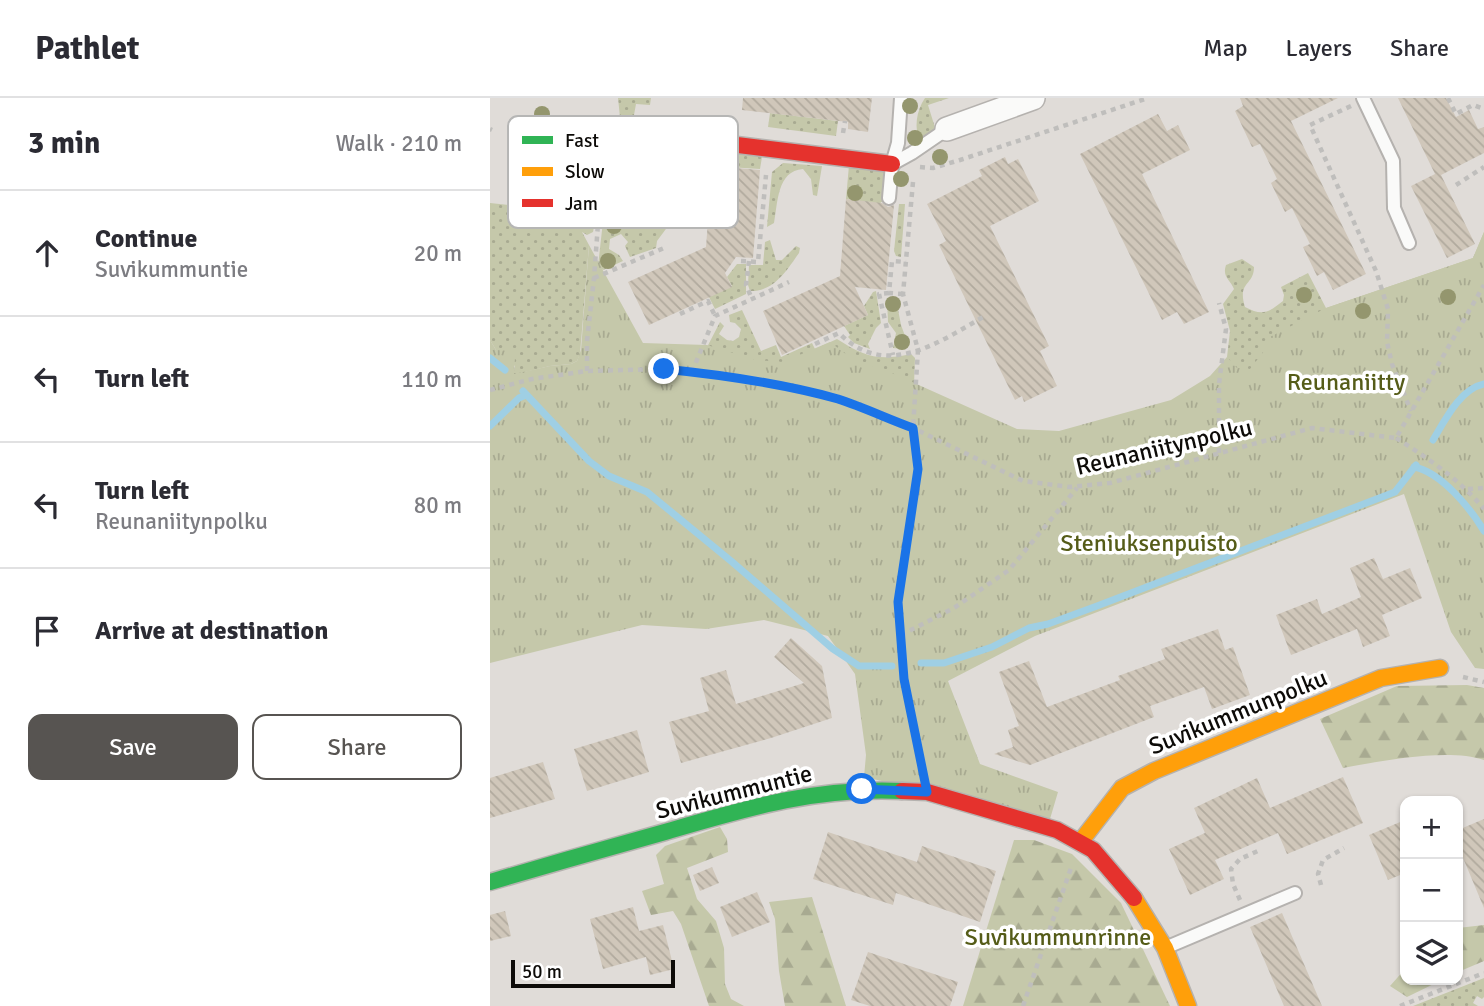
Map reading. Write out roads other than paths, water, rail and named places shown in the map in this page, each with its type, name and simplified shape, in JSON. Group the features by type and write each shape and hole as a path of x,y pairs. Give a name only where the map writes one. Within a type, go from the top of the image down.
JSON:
{"street":[{"path":"947,129 1033,98"},
{"path":"738,145 891,164"},
{"name":"Suvikummunpolku","path":"1081,841 1122,788 1154,771 1381,678 1440,668"},
{"name":"Suvikummuntie","path":"490,882 730,813 805,795 862,789 927,792 1057,830 1093,850 1129,890 1165,948 1188,1006"}],"lane":[{"path":"889,198 891,164 898,144 901,98"},
{"path":"1364,99 1393,161 1394,208 1409,243"},
{"path":"891,164 947,129"},
{"path":"1165,948 1295,893"}],"waterway":[{"path":"490,358 505,370"},
{"path":"1433,440 1460,399 1475,387 1484,384"},
{"path":"523,391 589,461 609,476 647,492 833,649 859,666 892,666"},
{"path":"490,426 519,398 526,395"},
{"path":"921,663 944,663 992,647 1029,628 1097,606 1395,492 1416,465"},
{"path":"1414,467 1424,470 1445,484 1463,502 1484,531"}],"park label":[{"name":"Reunaniitty","path":"1346,382"},
{"name":"Steniuksenpuisto","path":"1149,543"},
{"name":"Suvikummunrinne","path":"1058,937"}]}
